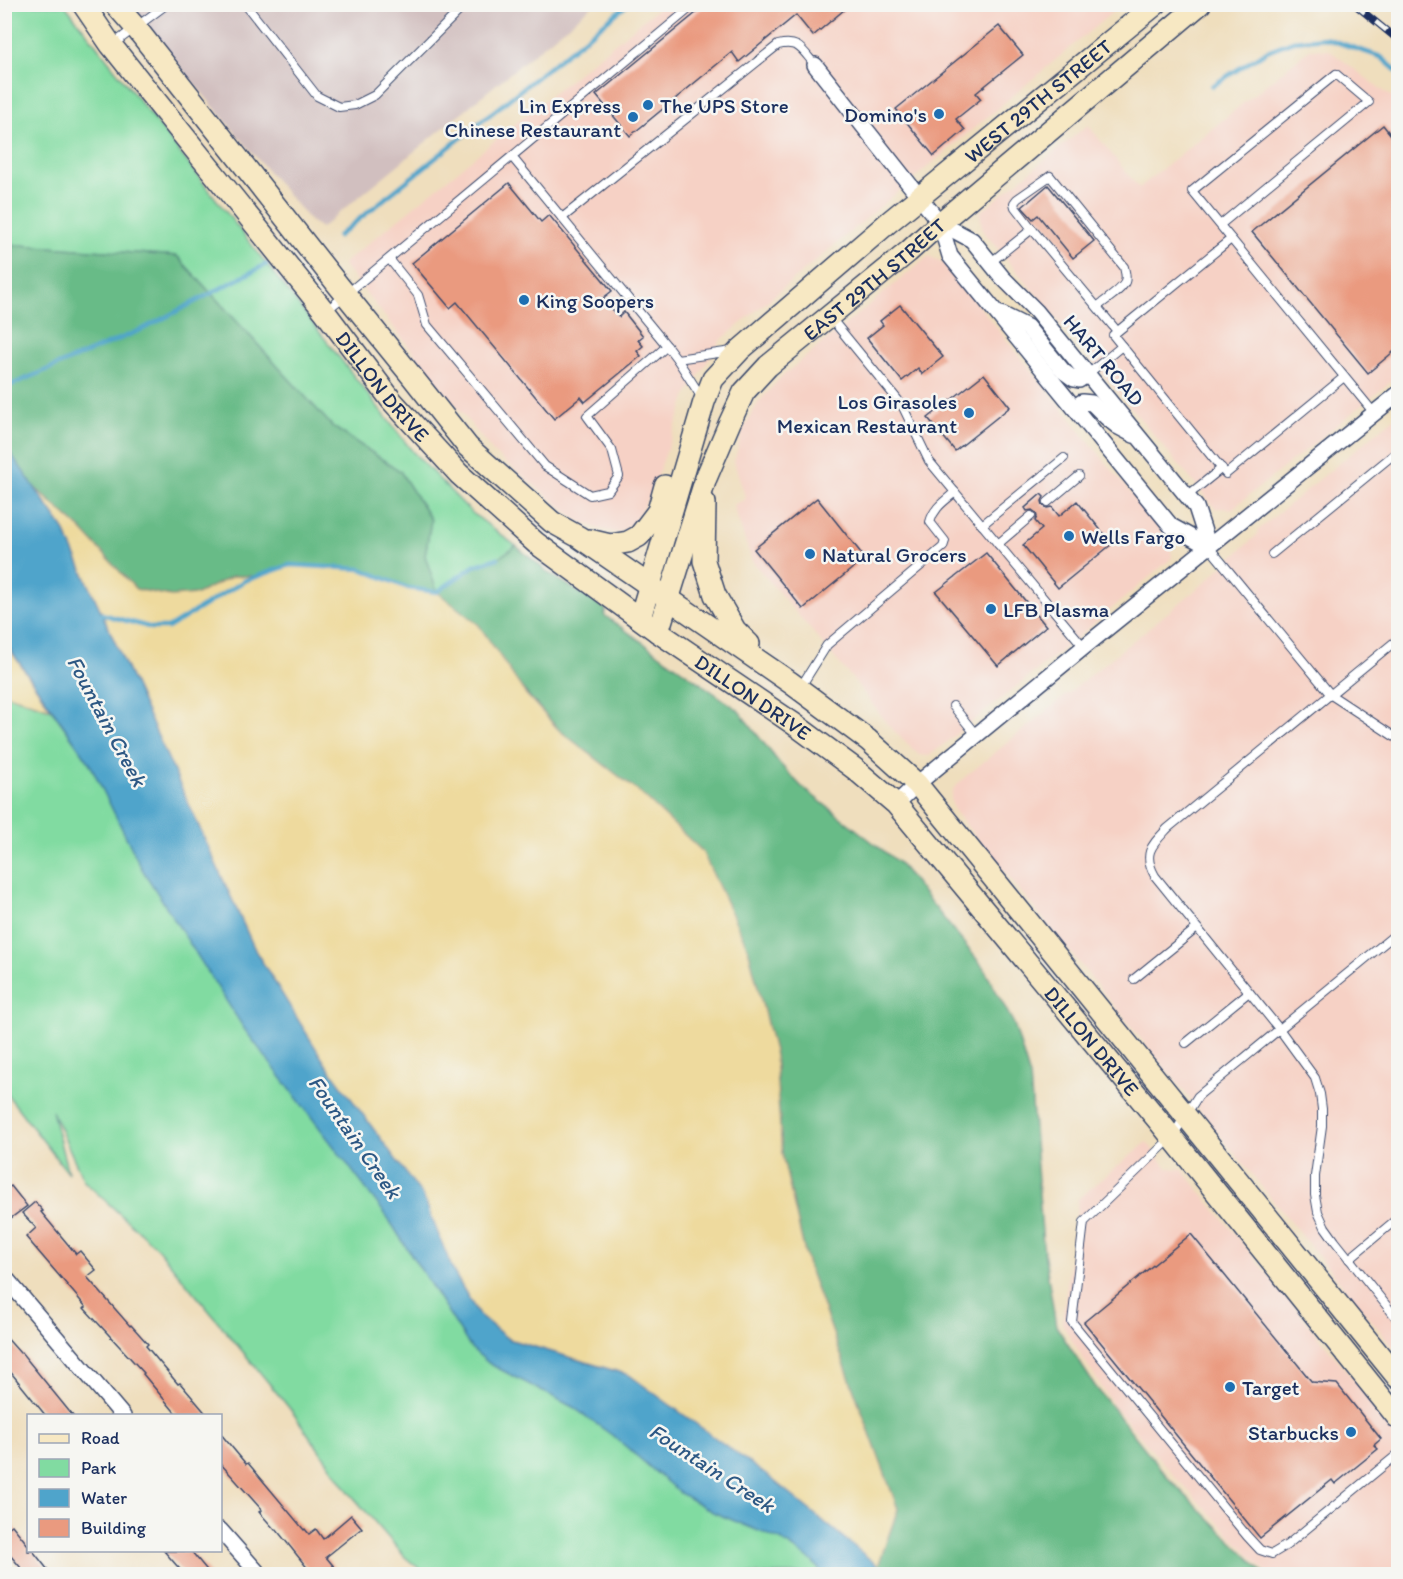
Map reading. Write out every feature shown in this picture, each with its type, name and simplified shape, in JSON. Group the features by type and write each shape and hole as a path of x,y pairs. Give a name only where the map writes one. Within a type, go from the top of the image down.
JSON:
{"main road":[{"name":"DILLON DRIVE","path":"83,4 111,45 325,312 392,401 459,474 536,543 658,632 794,724 855,769 896,804 1172,1137 1398,1418"},
{"name":"DILLON DRIVE","path":"115,4 468,447 552,522 579,537 795,686 868,740 917,784 1398,1378"},
{"name":"WEST 29TH STREET","path":"920,197 1156,4"},
{"name":"EAST 29TH STREET","path":"658,632 706,478 744,392 768,366 908,252 1200,4"},
{"name":"EAST 29TH STREET","path":"640,618 704,402 713,379 740,350 920,197"},
{"path":"579,537 610,545 627,542 639,536 658,511 674,456 704,402"},
{"path":"706,478 704,561 715,595 735,630 795,686"}],"street":[{"name":"HART ROAD","path":"815,65 940,223 950,256 1171,526 1209,547"},
{"name":"HART ROAD","path":"940,223 972,240 1002,277 1036,311 1196,507 1209,547"},
{"path":"995,311 1027,327 1069,376 1079,380 1088,374"},
{"path":"896,804 917,784 1084,647 1398,396"},
{"path":"1075,408 1082,402 1092,403 1117,426 1142,440"},
{"path":"4,1276 121,1414"},
{"path":"222,1532 259,1575"}],"lane":[{"path":"111,45 167,4"},
{"path":"244,4 317,96 339,107 355,105 375,95 466,4"},
{"path":"325,312 695,4"},
{"path":"562,218 778,45 789,42 800,47 815,65"},
{"path":"1220,225 1369,102 1336,74 1192,191 1374,413"},
{"path":"512,157 667,346 704,402"},
{"path":"1097,307 1125,282 1124,267 1050,176 1022,194 1014,203 1015,207 1117,332"},
{"path":"990,263 1032,229"},
{"path":"1231,238 1113,335 1226,474 1344,377"},
{"path":"390,260 418,295 427,325 545,466 590,495 608,491 619,476 612,450 587,416 667,346"},
{"path":"829,315 902,405 929,461 1084,647"},
{"path":"1088,374 1122,346"},
{"path":"677,359 740,350"},
{"path":"1272,554 1398,451"},
{"path":"982,525 1064,458"},
{"path":"1187,496 1222,468"},
{"path":"1048,502 1079,477"},
{"path":"795,686 827,645 943,547 945,540 930,522 936,508 955,492"},
{"path":"998,544 1031,516"},
{"path":"1209,547 1330,695 1398,739"},
{"path":"1398,639 1168,828 1157,839 1148,857 1155,876 1280,1030 1315,1078 1320,1094 1322,1126 1315,1176 1318,1212 1325,1227 1398,1320"},
{"path":"953,706 977,736"},
{"path":"1134,979 1197,928"},
{"path":"1398,932 1198,1096 1172,1137 1084,1222 1071,1322 1260,1551 1272,1554 1287,1545 1398,1454"},
{"path":"1186,1043 1249,992"},
{"path":"1349,1259 1398,1218"}],"shaded area":[{"path":"130,5 593,5 321,228 310,221"},
{"path":"662,5 1121,5 720,341 687,395 650,496 632,524 619,533 599,529 576,519 494,453 343,264"},
{"path":"1310,49 1329,50 1398,102 1398,376 1232,509 1215,508 982,230 980,212 1088,125 1139,188"},
{"path":"929,256 944,263 1170,541 1172,558 1066,647 929,756 919,755 888,725 857,684 752,561 733,505 746,499 734,462 743,430 758,403 781,377"},
{"path":"1398,415 1398,1353 954,810 951,795 953,789 965,777 1203,584 1257,535 1258,530"},
{"path":"1147,1142 1167,1168 1182,1169 1398,1434 1398,1574 1268,1574 1175,1477 1114,1406 1072,1341 1062,1323 1078,1199"}],"green space":[{"path":"4,5 65,5 413,452 471,512 516,546 498,558 474,566 437,592 425,556 431,520 400,471 333,427 177,256 5,244"},
{"path":"4,244 177,256 333,427 400,471 431,520 425,556 437,592 408,588 361,569 290,565 259,576 233,576 197,594 171,596 135,589 82,530 34,487 5,447"},
{"path":"516,546 550,574 606,609 604,615 738,710 780,764 802,787 899,863 983,967 1014,1024 1030,1077 1043,1245 1056,1326 1095,1386 1169,1479 1265,1574 884,1574 878,1566 898,1509 808,1266 782,1154 775,1055 748,948 638,791 559,730 437,592 474,566 498,558"},
{"path":"5,694 51,709 89,762 142,869 187,938 386,1215 471,1348 490,1364 573,1407 616,1438 680,1493 713,1512 781,1540 812,1561 823,1574 426,1574 405,1557 349,1492 291,1410 158,1249 84,1181 52,1111 68,1173 5,1094"}],"sand":[{"path":"34,487 82,530 136,589 171,596 197,594 233,576 259,576 290,565 361,569 408,588 437,592 479,625 525,693 559,730 638,791 702,851 748,948 775,1055 782,1154 808,1266 898,1509 878,1566 629,1375 508,1339 478,1314 256,952 63,528"},
{"path":"5,642 51,709 5,694"}],"water":[{"name":"Fountain Creek","path":"5,447 63,528 256,952 325,1063 423,1196 454,1273 478,1314 508,1339 629,1375 773,1480 878,1566 884,1574 823,1574 812,1561 781,1540 713,1512 680,1493 616,1438 573,1407 490,1364 471,1348 386,1215 245,1030 142,869 89,762 5,642"}],"building":[{"path":"707,4 851,4 813,36 796,15 739,62 732,52 630,136 596,95"},
{"path":"999,26 1023,55 976,93 981,99 956,119 965,130 934,156 896,109"},
{"path":"1383,125 1398,144 1398,348 1368,373 1252,232"},
{"name":"King Soopers","path":"509,183 541,222 549,215 612,291 603,298 619,317 624,312 643,336 638,340 643,346 637,351 641,356 585,402 581,397 554,419 457,302 450,308 412,263"},
{"path":"1048,185 1094,241 1073,258 1038,215 1033,219 1022,207"},
{"path":"900,305 943,357 922,374 918,368 902,381 867,338 883,325 880,321"},
{"name":"Los Girasoles Mexican Restaurant","path":"984,374 1010,407 955,451 928,418"},
{"name":"Wells Fargo","path":"1041,494 1044,497 1043,505 1047,508 1052,507 1059,516 1077,501 1112,544 1058,588 1023,545 1042,529 1035,521 1036,513 1032,510 1027,511 1025,508"},
{"name":"Natural Grocers","path":"817,498 865,558 803,609 754,549"},
{"name":"LFB Plasma","path":"986,553 1046,626 998,666 936,592"},
{"path":"11,1186 27,1206 11,1218 4,1210 4,1191"},
{"path":"35,1202 76,1254 80,1251 96,1270 87,1277 148,1344 146,1346 206,1414 176,1414 144,1373 84,1308 86,1307 26,1237 36,1228 22,1213"},
{"path":"1191,1234 1312,1382 1337,1384 1381,1439 1374,1445 1378,1449 1335,1484 1332,1480 1260,1538 1084,1322"},
{"path":"4,1335 21,1352 71,1414 44,1414 4,1364"},
{"path":"222,1435 309,1534 316,1529 323,1539 351,1515 362,1528 326,1557 341,1575 313,1575 276,1529 259,1512 262,1510 222,1465"},
{"path":"12,1525 27,1544 27,1552 34,1552 52,1575 27,1575 4,1548 4,1531"},
{"path":"165,1552 192,1552 211,1575 185,1575"}],"waterway":[{"path":"338,236 628,4"},
{"path":"1212,86 1267,51 1293,41 1325,38 1381,57 1398,72"},
{"path":"4,388 143,329 267,264"},
{"path":"102,614 152,628 168,628 244,581 290,565 361,569 408,588 437,592 474,566 498,558"}],"railway":[{"path":"1354,4 1398,40"}],"place":[{"name":"The UPS Store","path":"648,105"},
{"name":"Domino's","path":"939,114"},
{"name":"Lin Express Chinese Restaurant","path":"633,117"},
{"name":"King Soopers","path":"524,300"},
{"name":"Los Girasoles Mexican Restaurant","path":"969,413"},
{"name":"Wells Fargo","path":"1069,536"},
{"name":"Natural Grocers","path":"810,554"},
{"name":"LFB Plasma","path":"991,609"},
{"name":"Target","path":"1230,1387"},
{"name":"Starbucks","path":"1351,1432"}]}
